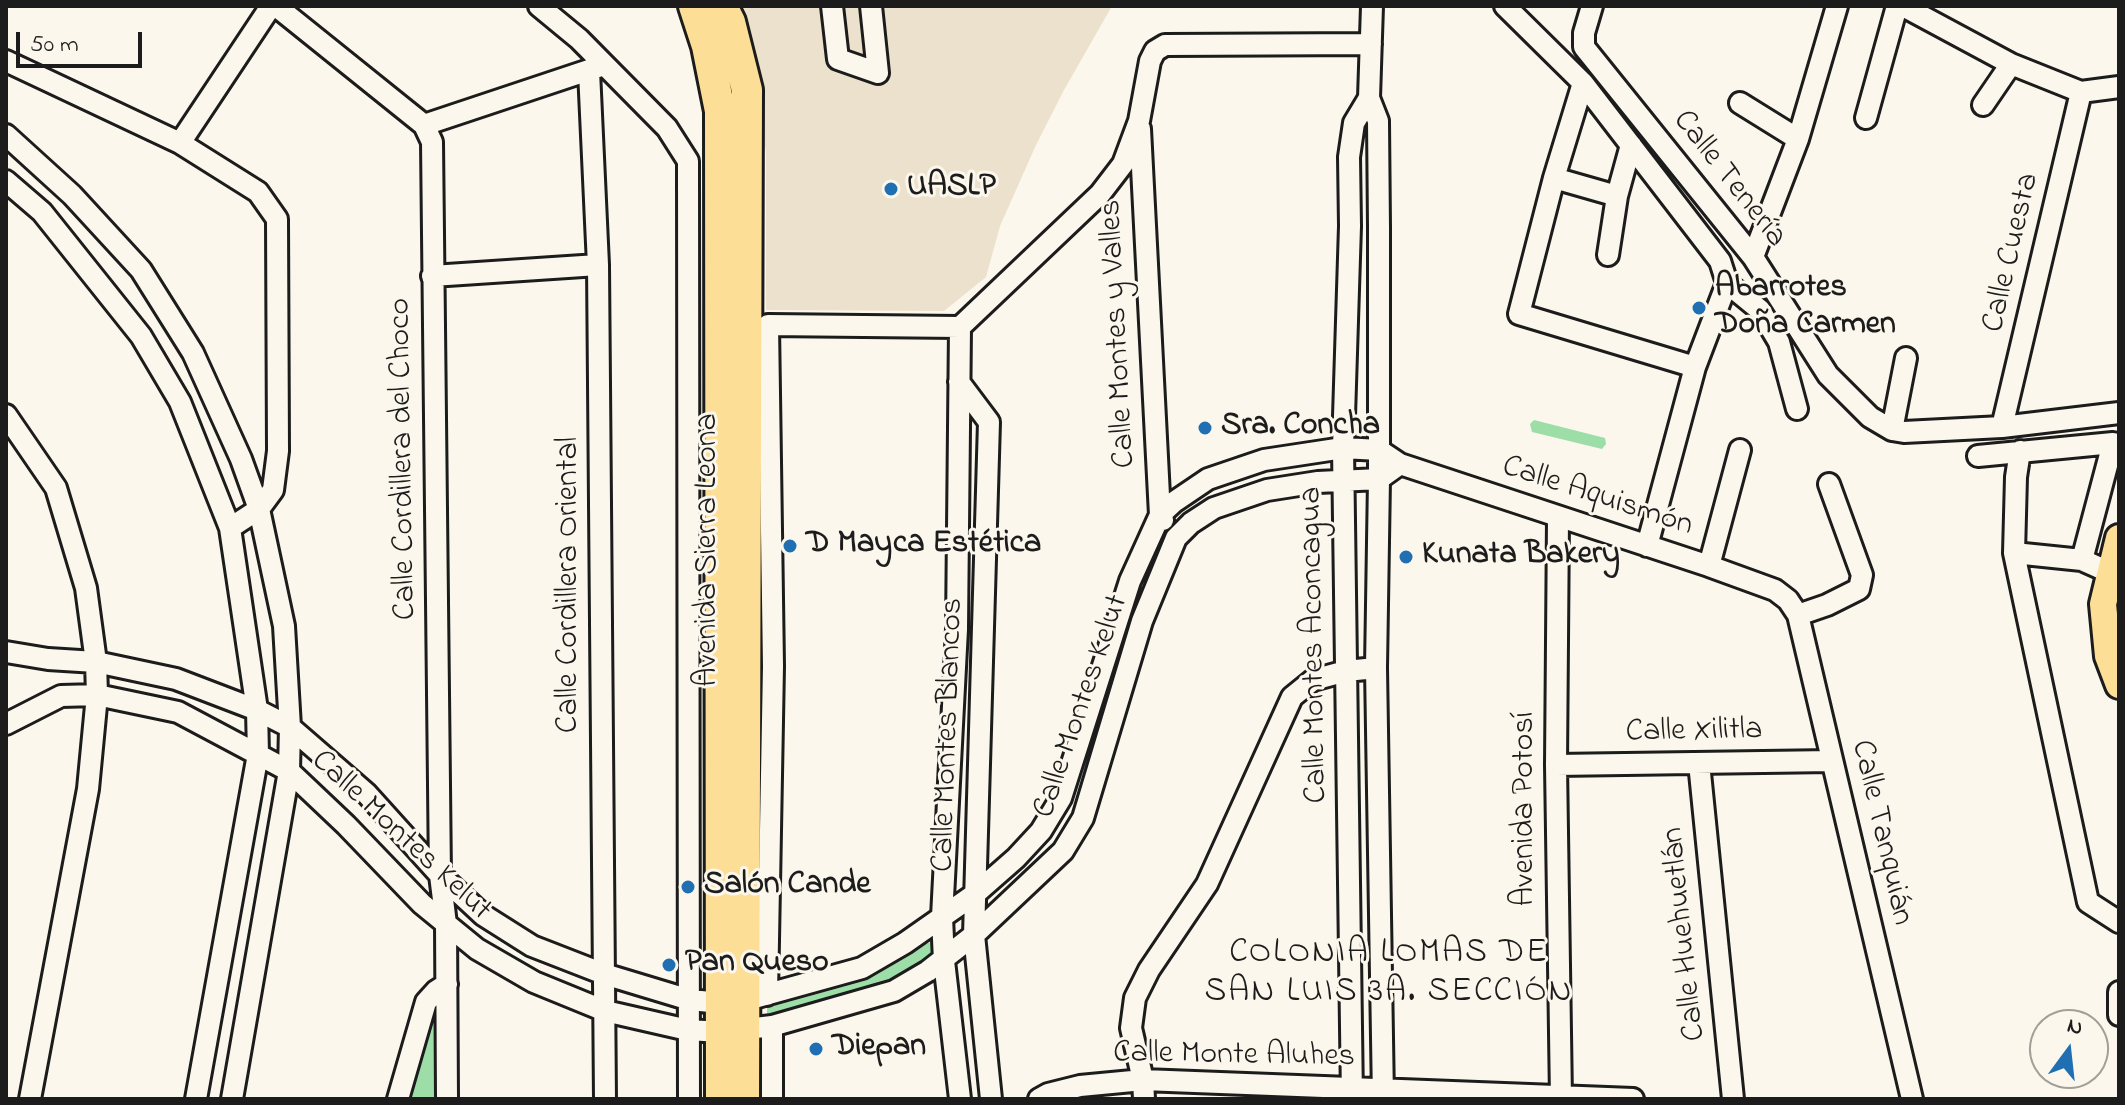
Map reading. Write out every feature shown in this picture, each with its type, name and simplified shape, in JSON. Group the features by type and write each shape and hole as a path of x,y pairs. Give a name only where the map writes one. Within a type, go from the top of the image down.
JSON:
{"highway":[{"name":"Avenida Sierra Leona","path":"694,6 707,46 720,111 732,775 745,1015 744,1099"},
{"name":"Avenida Sierra Leona","path":"722,6 730,22 747,90 732,775"},
{"name":"Avenida Sierra Leona","path":"721,1099 745,1015"}],"main road":[{"path":"2119,538 2114,571 2103,604 2108,656 2119,685"}],"street":[{"path":"180,143 274,6 424,125 596,68 579,39 539,6"},
{"path":"832,6 838,59 878,73 871,6"},
{"name":"Calle Montes Aconcagua","path":"1372,6 1369,98 1378,121 1376,668 1383,1094"},
{"path":"1505,6 1583,83 1720,261 1727,283 1760,310 1779,342 1797,409"},
{"name":"Calle Tenería","path":"1592,6 1584,33 1584,47 1753,257 1828,375 1870,417 1892,430"},
{"path":"1753,257 1798,139 1837,6"},
{"path":"1866,118 1900,6 2011,64 2081,92 2119,87"},
{"path":"960,327 1100,194 1123,164 1139,121 1150,61 1155,51 1165,45 1371,44"},
{"path":"6,61 180,143 258,192 277,219 278,451 273,490 259,509 230,528"},
{"path":"1983,105 2011,64"},
{"name":"Calle Cordillera Oriental","path":"596,68 605,1099"},
{"name":"Avenida Sierra Leona","path":"596,68 667,128 688,161 689,1099"},
{"path":"1583,83 1554,178 1519,314 1695,367"},
{"name":"Calle Cuesta","path":"2002,427 2081,92"},
{"name":"Calle Montes Aconcagua","path":"1352,1094 1343,448 1350,226 1349,157 1354,123 1369,98"},
{"path":"1740,103 1798,139"},
{"name":"Calle Montes y Valles","path":"1139,121 1160,515"},
{"name":"Calle Cordillera del Choco","path":"424,125 432,142 440,875 446,924 447,1099"},
{"path":"6,135 72,195 141,270 193,353 241,459 259,509 284,626 290,727 289,771 232,1099"},
{"path":"1608,255 1617,196 1631,145"},
{"path":"1554,178 1617,196"},
{"path":"6,181 42,212 141,336 180,402 230,528 257,710 258,754 196,1099"},
{"path":"1350,226 1379,228"},
{"path":"432,276 598,265"},
{"path":"1647,546 1695,367 1727,283"},
{"name":"Avenida Sierra Leona","path":"772,1099 745,1015 773,666 768,325 960,327"},
{"name":"Calle Montes Blancos","path":"960,327 957,629 942,917 960,1099"},
{"path":"1906,358 1892,430 2002,427 2119,413"},
{"name":"Calle Montes Blancos","path":"959,382 989,422 974,935 991,1099"},
{"path":"6,415 56,488 86,588 96,662 97,695 88,789 30,1099"},
{"path":"1978,456 2113,443 2082,560"},
{"name":"Calle Montes Kelut","path":"6,652 96,662 176,679 257,710 290,727 366,793 440,875 483,915 532,946 604,974 745,1015 862,968 905,943 975,894 1041,831 1061,798 1130,581 1160,515 1208,479 1264,460 1343,448 1379,450"},
{"name":"Calle Aquismón","path":"1379,450 1400,464 1775,590"},
{"path":"1709,566 1740,450"},
{"path":"2020,451 2016,477 2014,553 2088,902 2119,922"},
{"path":"1379,479 1400,464"},
{"name":"Calle Montes Kelut","path":"6,724 61,696 97,695 178,712 289,771 346,825 413,896 477,949 534,982 605,1011 688,1030 745,1015 894,991 944,961 1063,851 1083,818 1142,621 1176,538 1191,523 1214,508 1267,490 1318,482 1379,479"},
{"path":"1798,615 1859,589 1862,575 1829,484"},
{"path":"1160,515 1176,538"},
{"name":"Avenida Potosí","path":"1558,518 1556,765 1561,1098"},
{"path":"2014,553 2082,560 2114,571"},
{"name":"Calle Tanquián","path":"1775,590 1788,600 1798,615 1912,1099"},
{"path":"1144,1090 1131,1028 1135,998 1149,970 1207,884 1292,697 1313,680 1346,671 1376,668"},
{"name":"Calle Xilitla","path":"1556,765 1832,761"},
{"name":"Calle Huehuetlán","path":"1699,763 1733,1099"},
{"path":"398,1099 426,1002 447,984"},
{"path":"2119,992 2119,1015"},
{"name":"Calle Monte Aluhes","path":"1039,1099 1080,1086 1144,1090 1633,1099"}],"shaded area":[{"name":"UASLP","path":"736,6 1112,6 1036,145 1000,226 986,277 944,311 766,310 766,152 743,19"}],"green space":[{"path":"1534,420 1605,438 1606,444 1602,449 1532,432 1530,424"},
{"path":"933,942 938,945 939,952 904,977 846,997 767,1016 767,998 897,958 920,945"},
{"path":"436,1004 437,1099 409,1099"}],"place":[{"name":"UASLP","path":"891,189"},
{"name":"Abarrotes Doña Carmen","path":"1699,308"},
{"name":"Sra. Concha","path":"1205,428"},
{"name":"D Mayca Estética","path":"790,546"},
{"name":"Kunata Bakery","path":"1406,557"},
{"name":"Salón Cande","path":"688,887"},
{"name":"Pan Queso","path":"669,965"},
{"name":"Diepan","path":"816,1049"}],"district":[{"name":"COLONIA LOMAS DE SAN LUIS 3A. SECCIÓN","path":"1389,974"}]}
